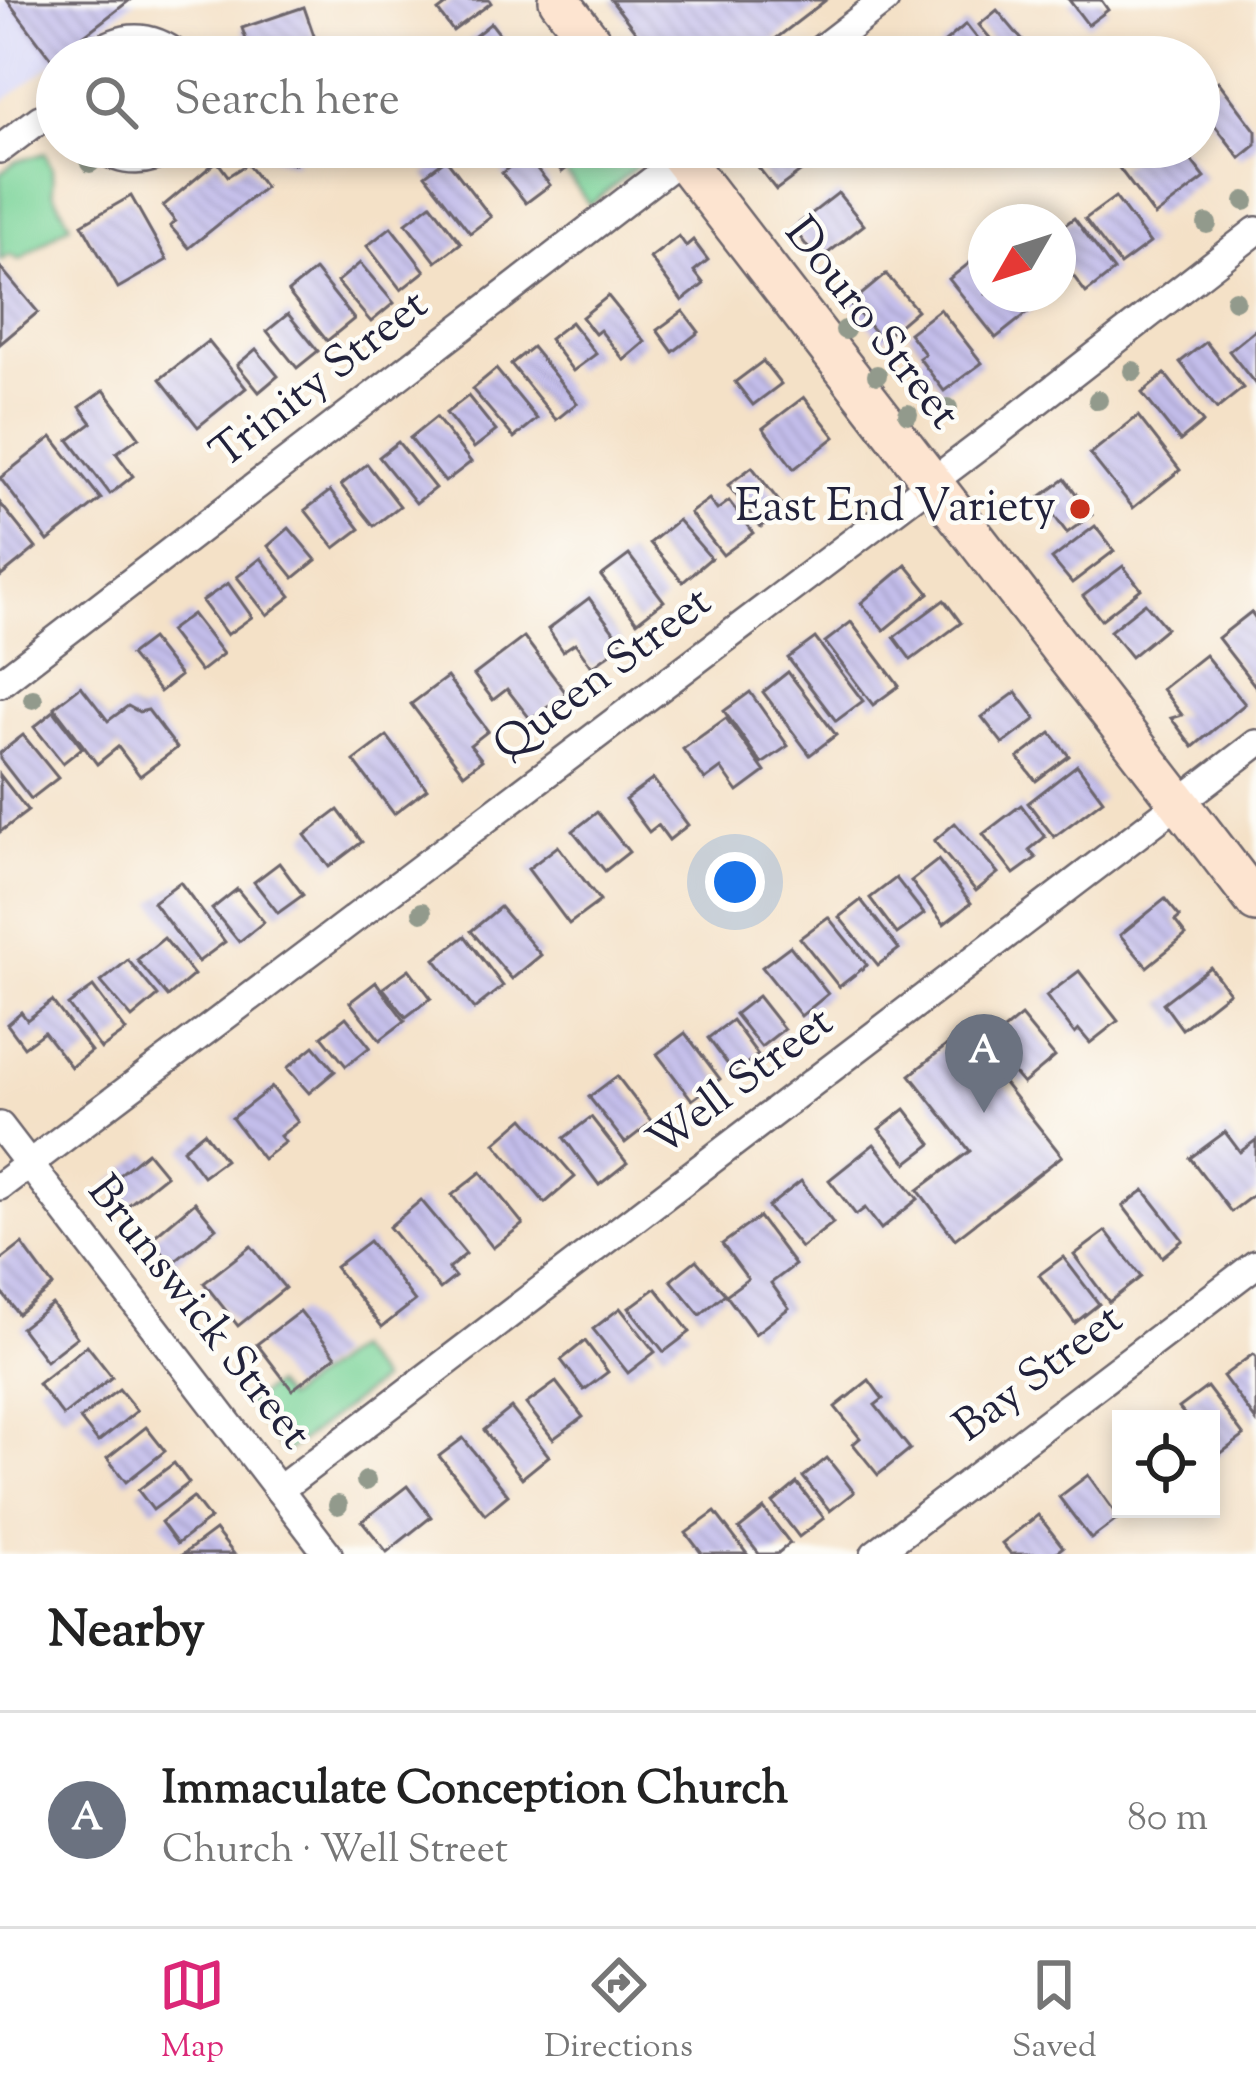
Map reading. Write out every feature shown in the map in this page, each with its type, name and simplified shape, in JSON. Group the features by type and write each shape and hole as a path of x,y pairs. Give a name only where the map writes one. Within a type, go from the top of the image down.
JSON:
{"street":[{"path":"559,0 587,36"},
{"path":"839,36 885,0"},
{"path":"0,149 36,122"},
{"name":"Trinity Street","path":"0,682 661,168"},
{"name":"Douro Street","path":"696,168 930,482 1256,902"},
{"name":"Queen Street","path":"0,1186 1256,230"},
{"name":"Well Street","path":"280,1490 1256,744"},
{"name":"Brunswick Street","path":"0,1126 328,1554"},
{"name":"Bay Street","path":"875,1554 1256,1264"}],"shaded area":[{"path":"0,0 136,0 89,36 36,36 36,76 0,104"}],"green space":[{"path":"36,156 36,168 52,168 53,192 70,224 20,260 10,255 0,260 0,173"},
{"path":"571,168 635,168 590,205 565,172"},
{"path":"353,1349 380,1381 289,1450 281,1450 246,1404 273,1385 285,1399"}],"building":[{"path":"7,0 130,0 83,36 36,39"},
{"path":"453,0 491,3 453,31 438,11"},
{"path":"611,0 826,0 779,36 639,36"},
{"path":"1069,0 1101,0 1108,10 1088,25"},
{"path":"304,7 314,36 245,36 242,28"},
{"path":"997,10 1019,36 988,36 979,25"},
{"path":"491,23 501,36 475,36"},
{"path":"966,24 975,36 952,36"},
{"path":"1220,84 1256,131 1256,145 1240,158 1220,132"},
{"path":"209,168 222,168 228,176 250,168 265,187 189,248 170,226 175,221 163,206"},
{"path":"434,168 453,168 491,217 470,233 425,175"},
{"path":"508,168 536,168 550,185 526,203 502,173"},
{"path":"759,168 806,168 776,190"},
{"path":"1119,168 1197,168 1205,178 1155,216"},
{"path":"838,193 864,225 818,261 793,228"},
{"path":"131,196 167,260 118,288 82,224"},
{"path":"1115,197 1150,243 1120,265 1085,219"},
{"path":"431,204 461,243 436,262 406,223"},
{"path":"1076,221 1114,271 1086,293 1076,280"},
{"path":"391,227 425,271 401,290 367,246"},
{"path":"679,236 686,246 693,240 708,260 694,271 704,284 682,301 650,258"},
{"path":"360,263 394,303 371,322 337,282"},
{"path":"968,264 968,303 949,279"},
{"path":"0,267 38,312 0,344"},
{"path":"315,270 354,319 327,341 288,292"},
{"path":"886,274 917,310 882,340 850,304"},
{"path":"608,296 645,342 624,360 600,330 595,334 582,317"},
{"path":"940,309 982,363 944,391 919,358 925,354 909,333"},
{"path":"683,311 699,332 673,352 657,330"},
{"path":"975,312 1028,312 996,338"},
{"path":"288,314 318,351 297,368 267,331"},
{"path":"571,322 596,354 573,371 549,339"},
{"path":"1256,329 1256,385 1229,351"},
{"path":"208,341 246,388 198,427 160,379"},
{"path":"1206,342 1243,388 1217,409 1180,362"},
{"path":"532,347 577,403 556,420 511,364"},
{"path":"256,349 278,376 259,392 237,365"},
{"path":"763,361 781,384 753,405 735,382"},
{"path":"496,369 537,419 514,438 472,389"},
{"path":"1165,374 1203,422 1180,441 1142,393"},
{"path":"104,390 139,437 116,453 133,476 110,494 69,440 92,423 80,407"},
{"path":"468,396 496,431 474,448 446,413"},
{"path":"804,397 835,437 794,469 763,428"},
{"path":"1138,416 1180,470 1133,508 1090,454"},
{"path":"436,417 471,462 445,482 410,438"},
{"path":"52,437 101,499 48,541 0,478"},
{"path":"398,442 435,488 416,503 379,457"},
{"path":"367,464 400,506 374,526 341,485"},
{"path":"752,467 785,509 761,527 728,485"},
{"path":"1065,479 1092,515 1067,533 1040,497"},
{"path":"330,491 360,529 335,548 305,510"},
{"path":"709,499 717,510 729,501 753,533 723,555 690,513"},
{"path":"0,503 36,548 0,577"},
{"path":"678,520 711,558 683,582 650,543"},
{"path":"1095,526 1114,551 1072,583 1052,559"},
{"path":"289,528 316,560 294,578 268,546"},
{"path":"629,555 664,601 637,622 601,576"},
{"path":"261,558 291,596 267,615 237,577"},
{"path":"906,565 929,593 884,630 861,603"},
{"path":"1123,566 1141,589 1101,620 1083,596"},
{"path":"228,583 252,617 227,635 202,601"},
{"path":"589,598 623,644 592,667 575,643 563,651 548,629"},
{"path":"944,600 961,623 911,660 894,637"},
{"path":"1145,603 1166,628 1131,657 1110,631"},
{"path":"1251,612 1256,619 1256,687 1218,638"},
{"path":"192,614 223,654 200,672 169,631"},
{"path":"851,622 899,686 873,705 825,642"},
{"path":"524,637 566,693 531,720 507,689 493,700 474,675"},
{"path":"815,638 863,701 836,721 788,658"},
{"path":"151,639 180,676 160,692 130,655"},
{"path":"1205,655 1245,704 1193,747 1171,718 1182,715 1162,689"},
{"path":"788,672 836,735 810,755 763,692"},
{"path":"447,677 488,731 470,745 482,760 464,774 411,704"},
{"path":"81,686 108,721 128,706 139,712 148,710 177,748 140,776 118,747 97,764 54,707"},
{"path":"750,692 788,746 762,764 724,711"},
{"path":"1016,692 1036,719 1003,744 982,717"},
{"path":"54,711 82,748 63,763 34,727"},
{"path":"726,718 765,772 738,792 721,768 705,780 683,749"},
{"path":"1051,733 1069,756 1036,781 1018,758"},
{"path":"23,735 58,778 31,799 0,759 0,753"},
{"path":"387,736 427,789 394,814 354,761"},
{"path":"1077,765 1103,800 1054,837 1028,803"},
{"path":"0,775 28,811 0,832"},
{"path":"653,779 688,825 669,840 658,825 649,832 625,800"},
{"path":"1021,805 1045,837 1029,850 1036,858 1014,874 983,834"},
{"path":"338,810 362,842 329,867 305,835"},
{"path":"597,812 629,852 605,871 573,831"},
{"path":"955,823 998,873 976,891 934,841"},
{"path":"558,846 600,901 569,924 528,869"},
{"path":"938,860 971,903 944,924 911,881"},
{"path":"279,863 303,895 278,913 254,882"},
{"path":"896,878 924,914 897,934 870,898"},
{"path":"180,882 225,942 198,962 153,902"},
{"path":"237,889 264,922 239,942 212,909"},
{"path":"1165,899 1180,917 1175,921 1186,935 1147,967 1120,935"},
{"path":"861,900 899,949 878,965 839,917"},
{"path":"500,907 541,955 512,979 471,931"},
{"path":"828,917 867,965 839,987 800,938"},
{"path":"465,936 503,986 474,1009 435,959"},
{"path":"164,938 194,975 168,997 137,960"},
{"path":"790,946 828,994 801,1016 762,967"},
{"path":"128,960 158,996 132,1018 101,982"},
{"path":"1210,967 1229,992 1182,1029 1163,1003"},
{"path":"409,969 431,998 406,1017 383,988"},
{"path":"1079,971 1118,1021 1090,1043 1079,1030 1075,1034 1046,996"},
{"path":"376,982 405,1021 380,1040 350,1002"},
{"path":"93,987 126,1031 101,1049 68,1005"},
{"path":"758,996 784,1029 761,1047 735,1014"},
{"path":"52,1001 91,1051 71,1067 44,1032 24,1047 7,1024 21,1012 27,1020"},
{"path":"1021,1016 1055,1057 1023,1084 988,1043"},
{"path":"346,1017 370,1047 346,1066 322,1036"},
{"path":"732,1020 758,1055 734,1073 708,1038"},
{"path":"963,1032 1062,1156 955,1239 918,1190 970,1151 910,1075"},
{"path":"685,1033 720,1079 692,1100 657,1054"},
{"path":"314,1046 335,1071 309,1093 287,1068"},
{"path":"617,1076 652,1122 625,1143 589,1097"},
{"path":"272,1087 298,1122 280,1136 285,1142 263,1159 232,1118"},
{"path":"905,1109 932,1144 907,1163 879,1129"},
{"path":"591,1117 627,1163 599,1185 564,1138"},
{"path":"524,1118 575,1177 545,1203 495,1143"},
{"path":"204,1132 225,1160 203,1176 183,1149"},
{"path":"1225,1132 1240,1152 1256,1140 1256,1193 1231,1212 1190,1158"},
{"path":"874,1144 918,1199 881,1229 865,1208 856,1215 829,1180"},
{"path":"147,1152 166,1175 126,1207 108,1184"},
{"path":"481,1172 523,1224 493,1248 452,1195"},
{"path":"801,1181 833,1223 801,1248 768,1207"},
{"path":"1144,1190 1183,1240 1162,1257 1123,1206"},
{"path":"421,1200 466,1254 448,1269 455,1277 440,1289 389,1227"},
{"path":"195,1202 216,1228 172,1264 151,1239"},
{"path":"759,1217 795,1265 771,1283 789,1308 755,1334 726,1295 748,1279 722,1244"},
{"path":"1106,1231 1141,1277 1109,1302 1074,1255"},
{"path":"369,1241 415,1301 382,1327 335,1267"},
{"path":"22,1244 53,1286 18,1314 0,1290 0,1261"},
{"path":"251,1246 285,1288 238,1326 204,1283"},
{"path":"1063,1257 1099,1304 1075,1323 1039,1275"},
{"path":"696,1260 725,1294 700,1315 671,1280"},
{"path":"656,1288 690,1332 664,1352 629,1308"},
{"path":"52,1304 77,1337 46,1361 21,1328"},
{"path":"620,1308 655,1352 628,1373 593,1329"},
{"path":"300,1311 336,1356 292,1390 257,1344"},
{"path":"585,1341 608,1372 584,1390 561,1360"},
{"path":"87,1345 112,1377 63,1416 38,1384"},
{"path":"1253,1354 1256,1357 1256,1421 1223,1376"},
{"path":"869,1380 883,1399 875,1405 910,1449 878,1475 853,1444 860,1438 835,1407"},
{"path":"556,1382 583,1417 553,1439 526,1404"},
{"path":"1207,1387 1244,1436 1220,1454 1220,1410 1179,1408"},
{"path":"119,1389 137,1411 98,1442 80,1419"},
{"path":"511,1408 549,1456 522,1478 484,1430"},
{"path":"146,1427 165,1451 126,1482 107,1458"},
{"path":"463,1438 508,1495 485,1514 439,1456"},
{"path":"827,1458 854,1492 830,1511 803,1477"},
{"path":"174,1463 189,1483 153,1510 138,1490"},
{"path":"1088,1475 1112,1508 1112,1518 1119,1518 1091,1539 1059,1497"},
{"path":"797,1483 824,1518 799,1537 773,1503"},
{"path":"407,1486 431,1517 387,1552 362,1521"},
{"path":"193,1497 210,1519 177,1544 161,1522"},
{"path":"764,1509 790,1543 777,1554 759,1554 739,1529"},
{"path":"715,1512 747,1554 702,1554 686,1533"},
{"path":"1038,1515 1063,1547 1054,1554 1011,1554 1002,1543"},
{"path":"215,1530 234,1554 183,1554"}],"place":[{"name":"East End Variety","path":"1080,509"},
{"name":"Immaculate Conception Church","path":"984,1113"}]}
